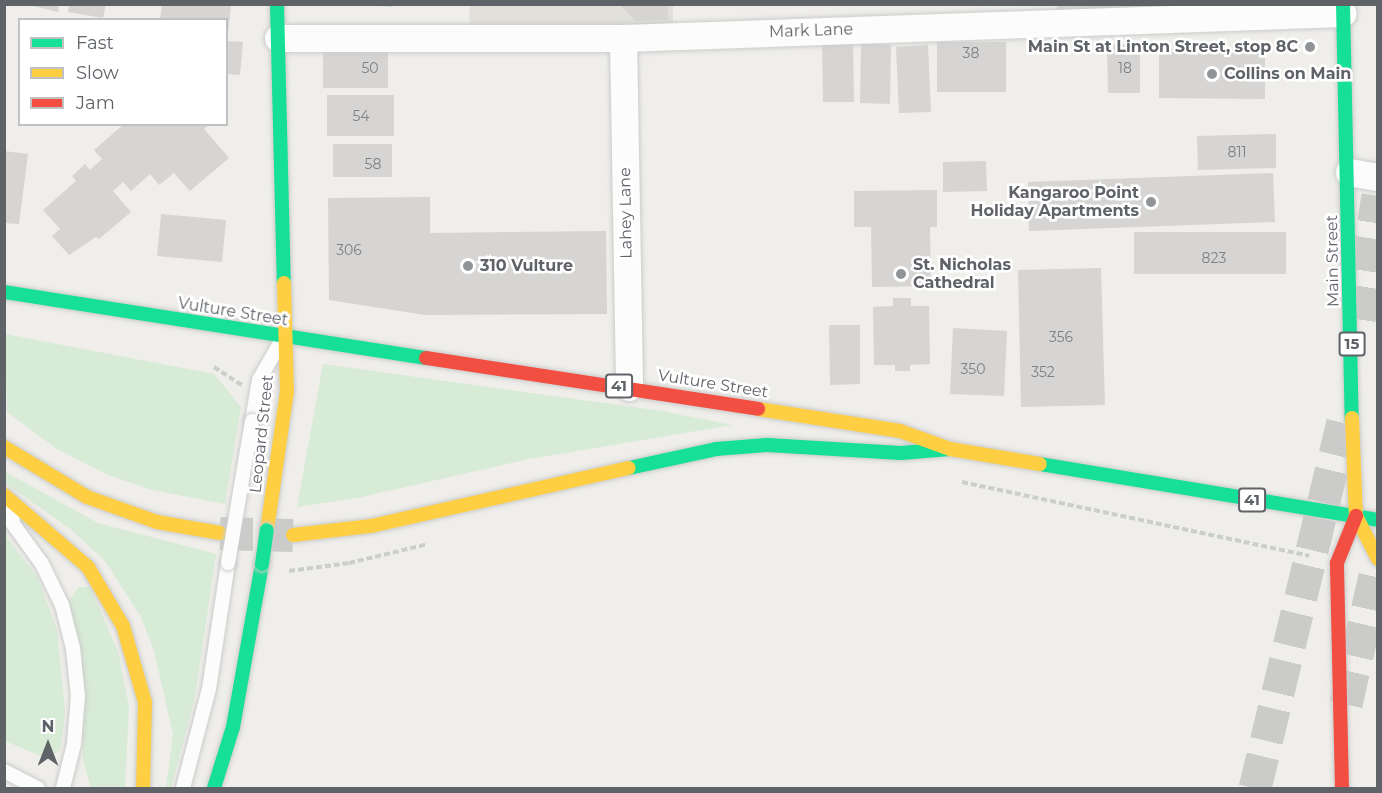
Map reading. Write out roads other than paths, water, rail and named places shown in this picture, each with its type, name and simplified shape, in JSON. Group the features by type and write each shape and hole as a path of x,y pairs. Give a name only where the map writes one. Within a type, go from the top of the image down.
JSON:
{"main road":[{"name":"Leopard Street","path":"214,789 233,728 262,564 283,426 284,337 277,4"},
{"name":"Main Street","path":"1342,789 1337,563 1356,516 1343,9"},
{"name":"Vulture Street","path":"4,292 284,337 629,387 900,431 950,449 1377,520"},
{"path":"292,535 381,524 717,449 767,445 902,453 950,449"},
{"path":"4,447 95,500 157,522 220,533"},
{"path":"7,497 55,534 88,567 123,626 145,702 147,757 143,789"},
{"name":"Main Street","path":"1356,516 1377,559"}],"street":[{"name":"Mark Lane","path":"278,38 623,38 1343,9"},
{"name":"Lahey Lane","path":"623,38 629,387"},
{"path":"1348,172 1377,177"}],"lane":[{"path":"183,789 208,689 259,380 284,337"},
{"path":"7,497 13,524 42,564 62,605 73,648 78,696 74,744 63,789"},
{"path":"4,771 38,789"}],"tunnel":[{"path":"1359,319 1378,195"},
{"path":"1255,788 1344,417"},
{"path":"220,533 293,535"},
{"path":"1346,704 1378,562"}],"place":[{"name":"Main St at Linton Street, stop 8C","path":"1310,47"},
{"name":"Collins on Main","path":"1212,74"},
{"name":"Kangaroo Point Holiday Apartments","path":"1151,202"},
{"name":"310 Vulture","path":"468,266"},
{"name":"St. Nicholas Cathedral","path":"901,274"}]}
